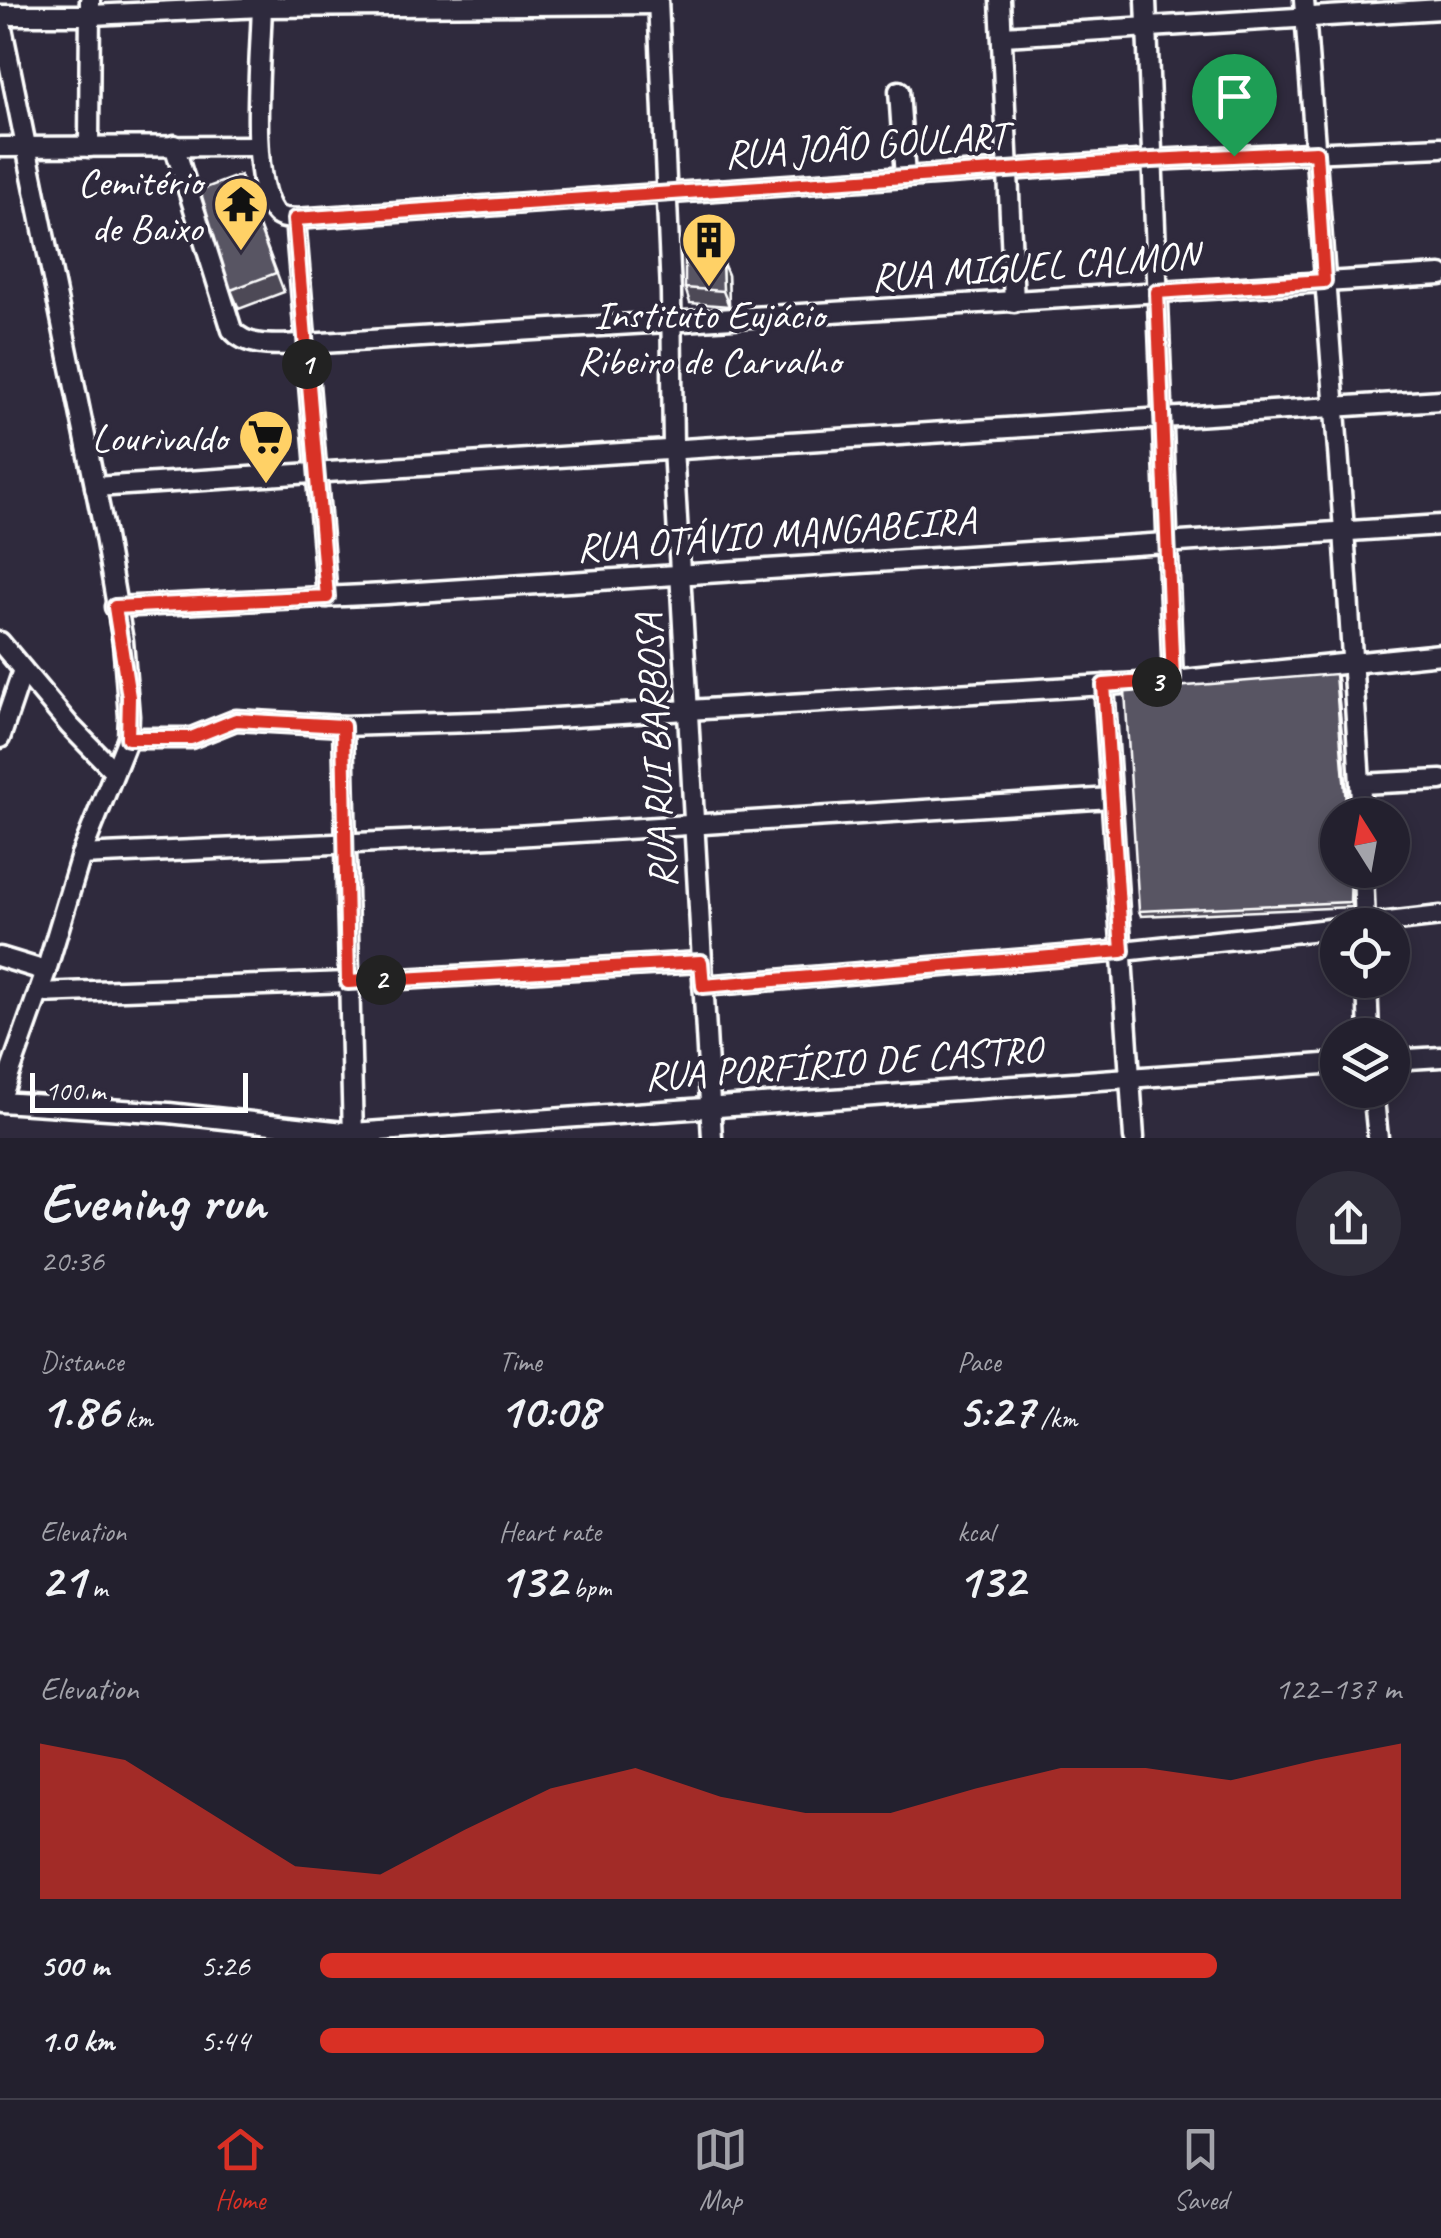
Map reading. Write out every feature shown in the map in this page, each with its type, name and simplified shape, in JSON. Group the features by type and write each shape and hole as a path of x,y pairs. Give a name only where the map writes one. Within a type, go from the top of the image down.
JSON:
{"street":[{"path":"1000,0 1014,302"},
{"path":"1146,0 1173,680"},
{"path":"0,1102 81,856 128,738 128,686 94,487 0,16 90,8 262,4 658,2"},
{"name":"RUA RUI BARBOSA","path":"658,2 673,448 712,1138"},
{"path":"262,4 258,146 268,200 274,212 295,219 327,597"},
{"path":"89,147 90,8"},
{"path":"1003,36 1304,10 1441,9"},
{"path":"1304,10 1361,798"},
{"path":"899,91 905,176"},
{"name":"RUA MIGUEL CALMON","path":"174,146 232,330 250,342 305,344 1441,275"},
{"path":"0,148 258,146"},
{"name":"RUA JOÃO GOULART","path":"295,219 1152,160 1441,148"},
{"path":"94,487 1441,400"},
{"name":"RUA OTÁVIO MANGABEIRA","path":"115,607 1441,526"},
{"path":"0,642 70,726 114,771"},
{"path":"128,738 191,738 236,720 343,726 688,710 1173,680 1441,654"},
{"path":"0,738 24,670"},
{"path":"1104,685 1134,1138"},
{"path":"343,726 353,1135"},
{"path":"1360,784 1441,780"},
{"path":"81,856 344,846 1111,798"},
{"path":"1410,920 1441,916"},
{"path":"703,986 1122,951 1320,930"},
{"path":"0,957 46,971"},
{"path":"38,993 348,982 701,962"},
{"path":"1410,1059 1441,1057"},
{"name":"RUA PORFÍRIO DE CASTRO","path":"0,1102 169,1113 353,1135 605,1113 1320,1065"},
{"path":"1375,1108 1378,1138"}],"building":[{"name":"Cemitério de Baixo","path":"240,175 276,273 231,290 200,190"},
{"path":"685,257 722,261 723,291 685,288"},
{"path":"1335,674 1346,798 1320,798 1320,888 1350,888 1350,902 1139,911 1125,691"}],"place":[{"name":"Cemitério de Baixo","path":"241,253"},
{"name":"Instituto Eujácio Ribeiro de Carvalho","path":"709,289"},
{"name":"Lourivaldo","path":"266,486"}],"route":[{"path":"1316,152 1324,281 1157,292 1173,680 1104,685 1122,951 703,986 701,962 348,982 343,726 236,720 191,738 128,738 129,697 115,607 327,597 295,219 1234,156 1316,152"}]}
